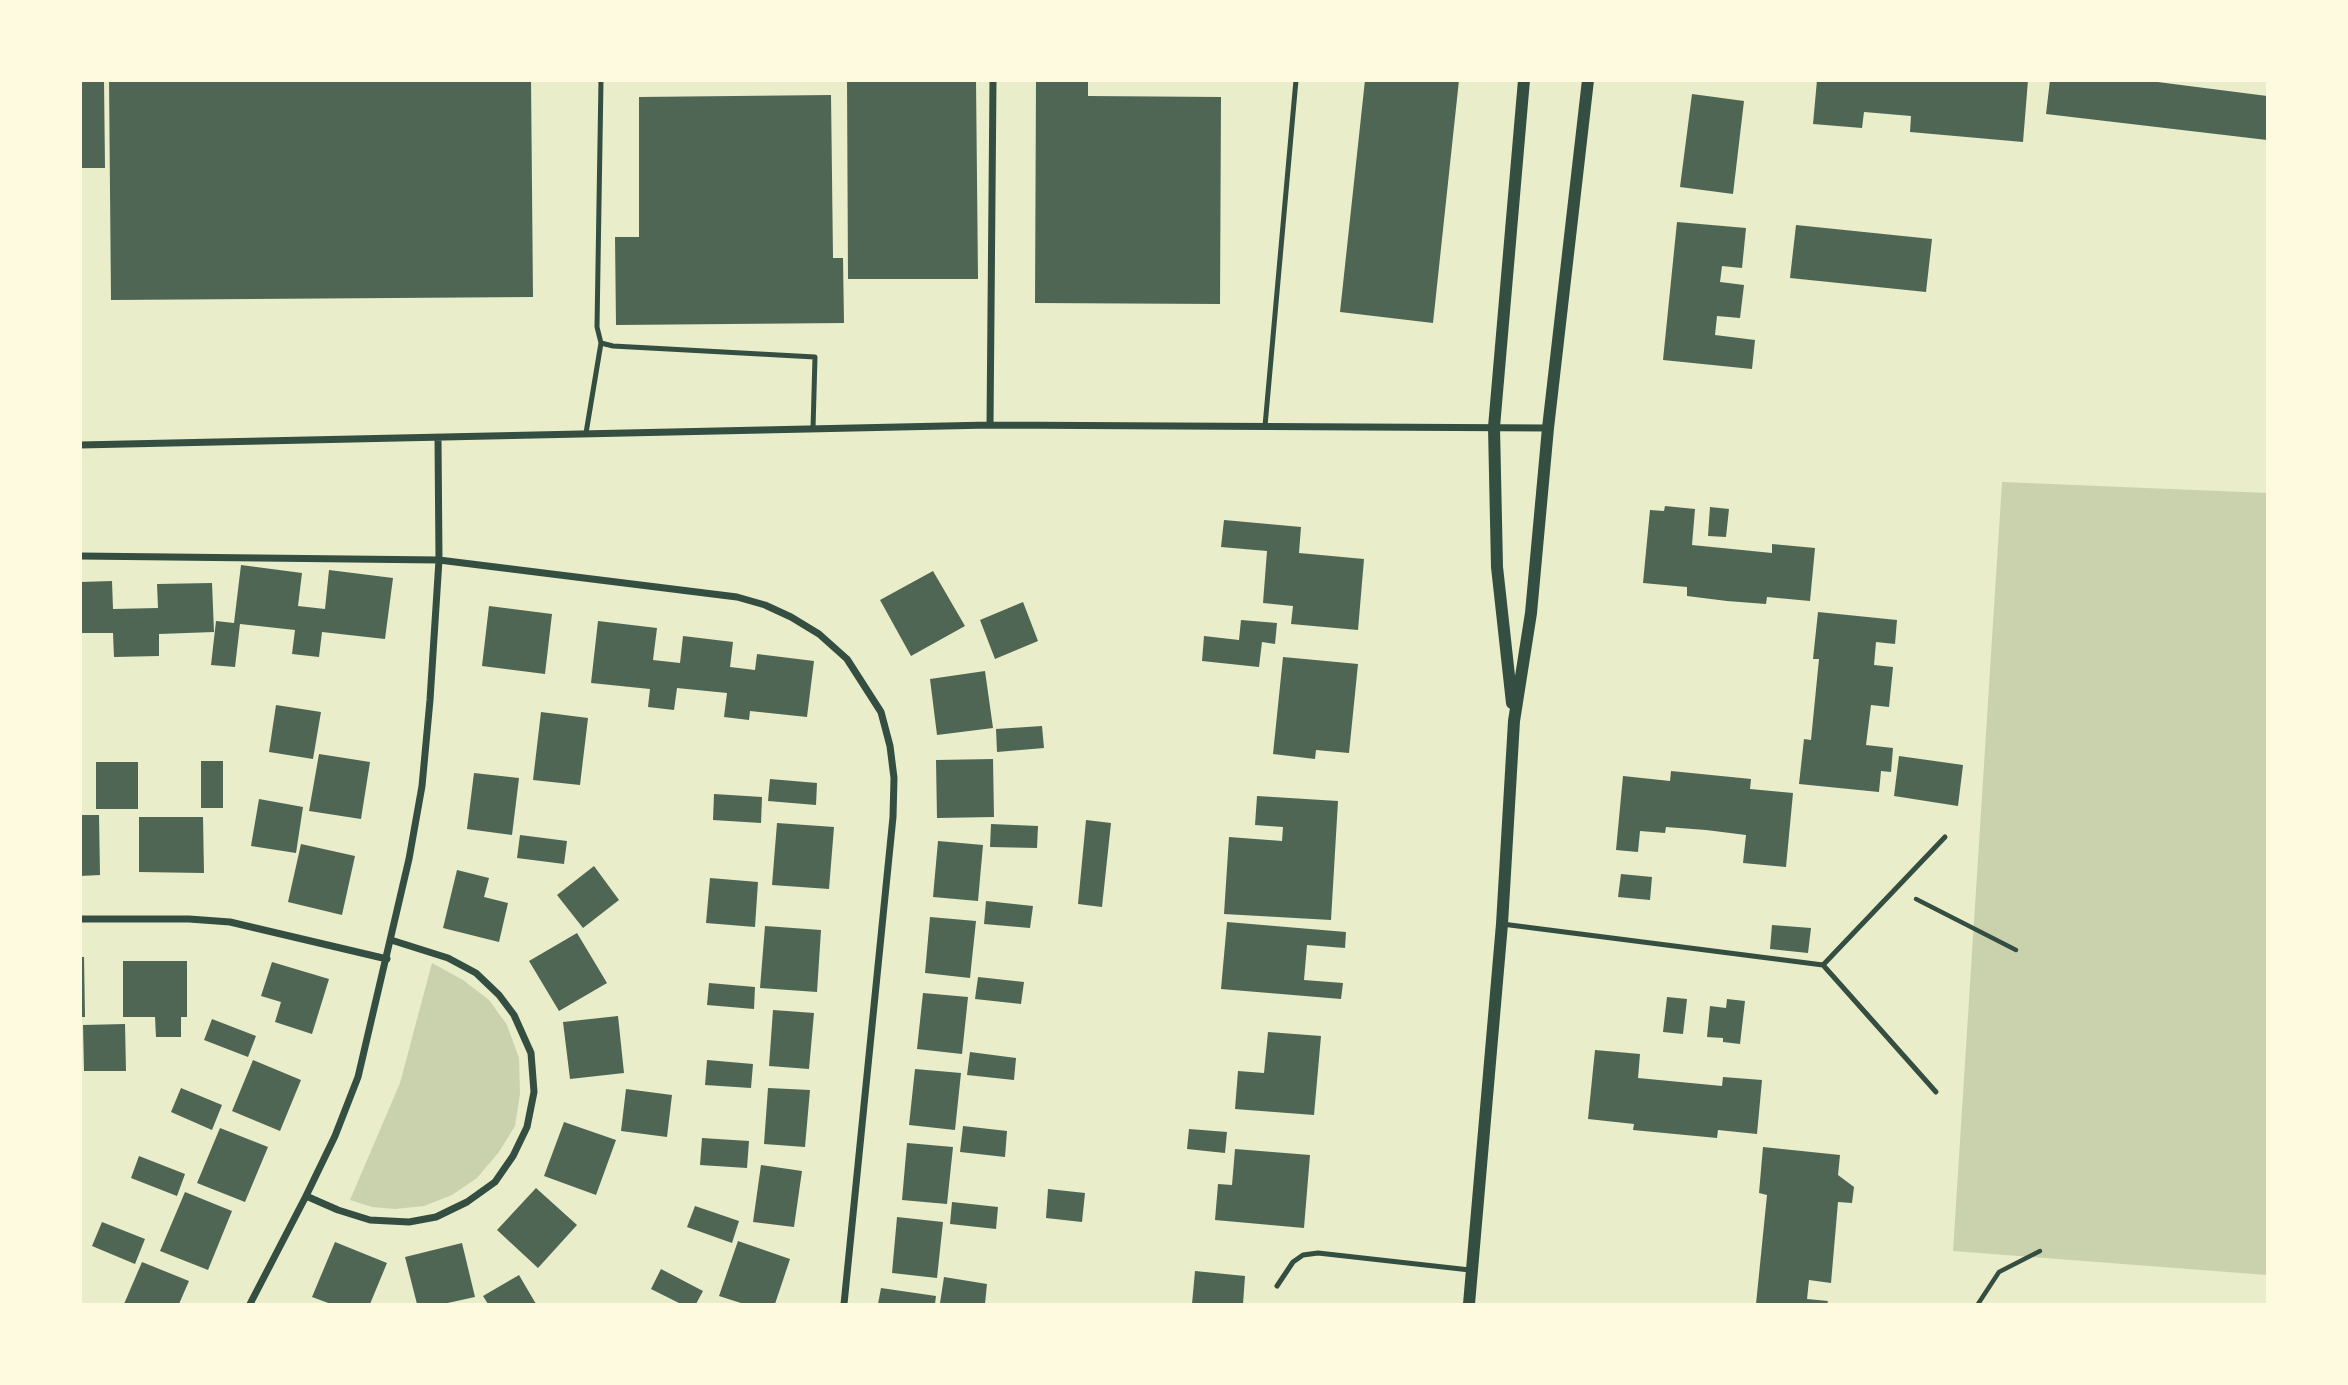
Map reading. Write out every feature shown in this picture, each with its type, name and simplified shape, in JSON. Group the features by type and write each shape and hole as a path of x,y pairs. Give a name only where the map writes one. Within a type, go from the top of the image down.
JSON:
{"street":[{"path":"990,425 993,80"},
{"path":"1514,721 1497,567 1494,427 1524,80"},
{"path":"1469,1304 1502,924 1514,721 1531,613 1548,428 1588,80"},
{"path":"80,445 990,425 1548,428"},
{"path":"250,1304 335,1136 358,1077 387,959 422,786 439,560 438,438"},
{"path":"80,556 439,560 737,597 765,605 819,634 847,659 881,712 894,778 893,817 844,1304"},
{"path":"80,919 189,919 230,922 387,959"},
{"path":"306,1196 370,1220 409,1222 436,1217 467,1202 495,1182 513,1156 527,1127 534,1092 531,1054 514,1015 499,995 476,973 448,958 391,940"}],"lane":[{"path":"586,433 601,343 597,327 601,80"},
{"path":"1265,426 1297,80"},
{"path":"601,343 613,346 814,357 813,429"},
{"path":"1823,965 1945,837"},
{"path":"1502,924 1823,965 1936,1092"},
{"path":"1277,1286 1293,1262 1310,1254 1473,1270"}],"path":[{"path":"1897,890 2016,950"},
{"path":"1978,1304 1999,1272 2040,1251"}],"green space":[{"path":"2002,482 2267,493 2267,1275 1953,1251"},
{"path":"432,963 463,980 489,1000 507,1025 519,1058 520,1094 515,1126 499,1152 477,1178 452,1195 424,1206 395,1209 372,1207 350,1200 400,1083"}],"building":[{"path":"80,80 104,80 105,168 80,168"},
{"path":"109,80 531,80 533,297 111,300"},
{"path":"847,80 976,80 978,279 848,279"},
{"path":"1036,80 1088,80 1088,96 1221,97 1220,304 1035,303"},
{"path":"1365,80 1459,80 1433,323 1340,312"},
{"path":"1817,80 2028,80 2023,142 1910,132 1911,116 1864,112 1862,128 1813,124"},
{"path":"2050,80 2142,80 2267,96 2267,140 2046,114"},
{"path":"1692,94 1744,101 1733,194 1680,187"},
{"path":"831,95 833,258 843,258 844,323 616,325 615,237 639,237 639,97"},
{"path":"1677,222 1746,228 1742,268 1722,266 1720,282 1744,285 1740,318 1717,316 1715,335 1755,340 1752,369 1663,360"},
{"path":"1796,225 1932,239 1926,292 1790,278"},
{"path":"1665,506 1695,509 1692,545 1772,553 1772,544 1815,548 1810,601 1767,597 1766,604 1727,601 1687,596 1687,587 1643,583 1650,510 1664,511"},
{"path":"1710,507 1729,509 1726,537 1708,536"},
{"path":"1224,520 1301,527 1299,553 1364,559 1358,630 1291,624 1293,606 1263,603 1267,551 1221,547"},
{"path":"241,565 302,573 298,606 325,609 329,570 393,578 385,639 322,632 319,657 292,654 295,630 240,624 235,667 211,665 216,621 234,623"},
{"path":"933,571 965,626 911,656 880,600"},
{"path":"112,581 113,609 158,608 157,584 212,583 214,632 159,634 159,656 114,657 113,633 80,633 80,582"},
{"path":"1023,602 1038,641 995,659 980,620"},
{"path":"489,606 552,614 545,674 482,666"},
{"path":"1818,612 1897,620 1895,644 1876,642 1874,665 1893,667 1889,707 1871,705 1866,745 1893,748 1891,772 1881,771 1879,792 1799,784 1804,739 1811,740 1819,659 1813,659"},
{"path":"1241,620 1277,623 1275,644 1262,642 1259,667 1202,661 1204,636 1239,640"},
{"path":"598,621 657,628 653,660 680,663 683,636 733,642 730,667 755,670 757,654 814,661 807,717 750,711 749,720 724,717 727,693 677,688 674,710 648,707 650,689 591,683"},
{"path":"1283,657 1358,664 1349,753 1316,750 1315,759 1273,754"},
{"path":"985,671 993,728 937,735 930,679"},
{"path":"276,705 321,712 313,759 269,752"},
{"path":"541,712 588,718 580,785 533,780"},
{"path":"1042,726 1044,748 997,752 996,729"},
{"path":"319,754 370,762 361,819 309,811"},
{"path":"1899,756 1963,765 1958,806 1894,796"},
{"path":"993,759 994,817 937,818 936,760"},
{"path":"201,761 223,761 223,808 201,808"},
{"path":"96,762 138,762 138,809 96,809"},
{"path":"1671,771 1751,779 1750,789 1793,793 1786,867 1743,863 1746,835 1706,830 1666,827 1665,833 1640,831 1638,852 1616,850 1623,776 1670,781"},
{"path":"474,773 519,778 512,835 467,829"},
{"path":"770,779 817,783 816,805 768,801"},
{"path":"714,794 762,797 761,823 713,820"},
{"path":"1257,796 1338,801 1331,920 1224,914 1229,837 1282,841 1283,827 1255,825"},
{"path":"259,799 303,807 296,853 251,846"},
{"path":"80,815 99,815 100,875 80,876"},
{"path":"139,817 203,817 204,873 139,872"},
{"path":"1086,820 1111,823 1102,907 1078,904"},
{"path":"777,823 834,827 829,889 772,885"},
{"path":"991,824 1038,826 1037,848 990,847"},
{"path":"520,835 567,841 564,864 517,858"},
{"path":"938,841 983,845 978,901 933,897"},
{"path":"301,844 355,856 342,915 288,902"},
{"path":"594,866 619,900 583,928 557,895"},
{"path":"457,870 489,878 484,897 508,903 499,942 443,928"},
{"path":"1621,874 1652,877 1650,900 1618,897"},
{"path":"710,878 758,882 755,927 706,923"},
{"path":"986,901 1033,906 1030,928 984,924"},
{"path":"930,917 976,921 970,978 925,973"},
{"path":"1227,922 1346,932 1345,948 1307,945 1304,980 1343,983 1341,999 1221,989"},
{"path":"1772,925 1811,928 1808,953 1770,949"},
{"path":"765,926 821,930 817,992 760,988"},
{"path":"577,933 607,983 559,1011 529,961"},
{"path":"80,957 84,957 85,1017 80,1017"},
{"path":"123,961 187,961 187,1017 181,1017 181,1037 156,1037 155,1017 123,1017"},
{"path":"272,962 329,979 312,1034 275,1022 281,1002 261,996"},
{"path":"978,977 1024,982 1021,1004 975,999"},
{"path":"709,983 755,987 754,1009 707,1005"},
{"path":"923,993 968,997 962,1054 917,1049"},
{"path":"1667,997 1687,999 1683,1034 1663,1032"},
{"path":"1727,999 1745,1001 1740,1044 1723,1042 1723,1038 1707,1037 1710,1006 1726,1008"},
{"path":"773,1010 814,1013 809,1069 769,1066"},
{"path":"618,1016 624,1073 570,1079 563,1022"},
{"path":"212,1019 256,1036 248,1057 204,1040"},
{"path":"125,1024 126,1071 84,1071 83,1025"},
{"path":"1268,1032 1321,1036 1314,1115 1235,1109 1238,1071 1264,1073"},
{"path":"1595,1050 1640,1054 1638,1078 1722,1086 1723,1077 1762,1080 1757,1134 1718,1130 1717,1138 1633,1130 1634,1124 1588,1119"},
{"path":"970,1052 1016,1058 1014,1080 967,1075"},
{"path":"253,1060 301,1080 280,1131 232,1111"},
{"path":"707,1060 753,1064 751,1088 705,1085"},
{"path":"915,1069 961,1073 955,1130 909,1125"},
{"path":"181,1088 222,1105 212,1130 171,1112"},
{"path":"768,1088 810,1090 805,1147 764,1144"},
{"path":"626,1089 672,1095 667,1137 621,1131"},
{"path":"564,1122 616,1140 596,1195 544,1176"},
{"path":"963,1126 1007,1131 1005,1157 960,1152"},
{"path":"220,1128 268,1147 245,1202 197,1183"},
{"path":"1189,1129 1227,1132 1225,1153 1187,1149"},
{"path":"702,1138 749,1141 747,1168 700,1165"},
{"path":"907,1143 953,1147 947,1204 902,1200"},
{"path":"1763,1147 1840,1155 1838,1175 1854,1187 1852,1203 1838,1202 1831,1283 1809,1280 1807,1299 1828,1301 1827,1304 1756,1304 1767,1195 1759,1193"},
{"path":"1235,1149 1310,1155 1304,1228 1215,1220 1218,1184 1232,1185"},
{"path":"139,1156 185,1174 177,1196 131,1178"},
{"path":"761,1165 802,1171 794,1227 753,1222"},
{"path":"536,1188 577,1225 538,1268 497,1230"},
{"path":"1048,1189 1085,1193 1082,1222 1046,1218"},
{"path":"185,1192 232,1211 208,1270 160,1251"},
{"path":"952,1202 998,1207 996,1229 950,1224"},
{"path":"695,1206 739,1221 732,1243 687,1227"},
{"path":"897,1217 943,1222 937,1278 892,1273"},
{"path":"102,1222 145,1239 135,1264 92,1246"},
{"path":"738,1241 790,1259 775,1304 744,1304 719,1296"},
{"path":"335,1242 387,1263 370,1304 331,1304 312,1297"},
{"path":"462,1243 475,1297 443,1304 417,1304 405,1257"},
{"path":"142,1262 189,1281 179,1304 124,1304"},
{"path":"661,1269 703,1291 696,1304 681,1304 651,1289"},
{"path":"1195,1271 1245,1276 1243,1304 1192,1304"},
{"path":"519,1275 536,1304 488,1304 483,1296"},
{"path":"944,1277 987,1284 985,1304 940,1303"},
{"path":"881,1288 936,1296 935,1304 878,1304"}]}
